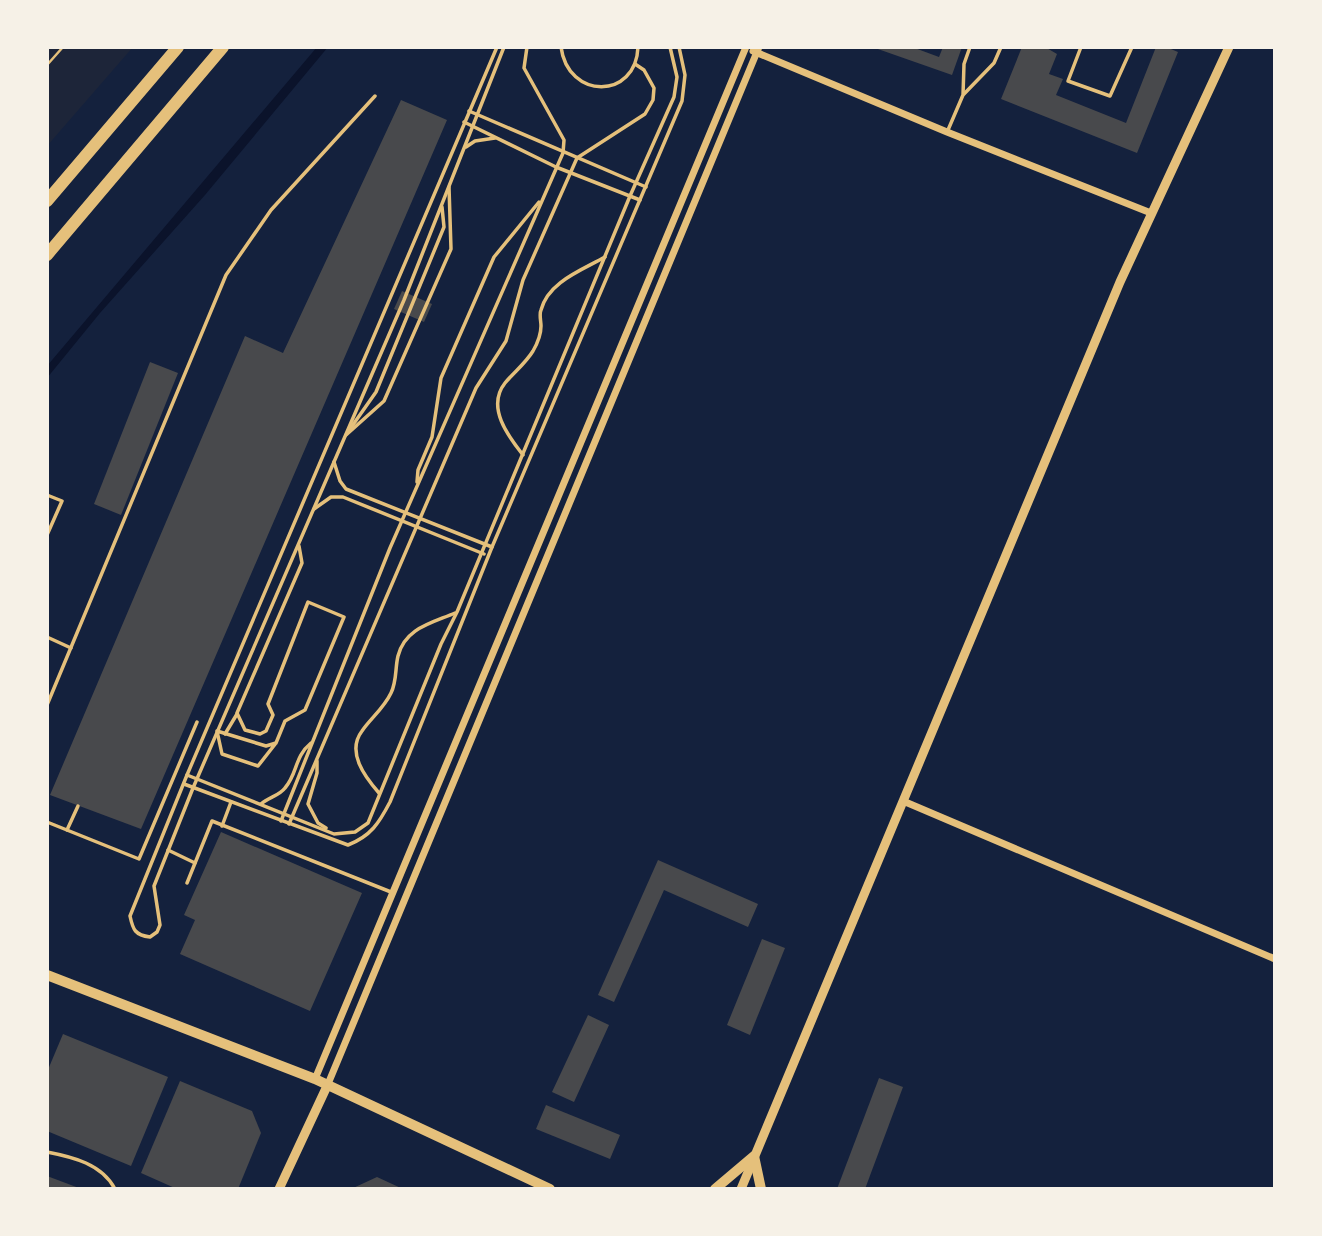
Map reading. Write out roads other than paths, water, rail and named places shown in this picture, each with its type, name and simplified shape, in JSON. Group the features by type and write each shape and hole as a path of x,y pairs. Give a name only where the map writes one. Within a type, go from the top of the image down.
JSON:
{"main road":[{"path":"47,201 178,47"},
{"path":"47,255 223,47"},
{"path":"47,975 328,1084 550,1189"},
{"path":"715,1189 754,1156 761,1189"}],"street":[{"path":"315,1079 747,47 947,132 1151,213"},
{"path":"741,1189 1120,282 1228,47"},
{"path":"279,1189 328,1084 758,50"},
{"path":"903,801 1275,959"}],"lane":[{"path":"497,47 187,775 130,916 134,930 140,935 150,937 158,932 160,925 154,886 168,850 404,300 504,47"},
{"path":"281,821 405,513 563,153 564,141 524,68 527,47"},
{"path":"561,47 563,60 569,71 589,86 601,87 614,85 625,78 635,64 638,47"},
{"path":"187,775 334,834 346,834 363,828 368,823 441,644 486,544 630,196 674,97 677,77 670,47"},
{"path":"184,784 348,845 362,840 380,821 390,802 488,555 682,101 685,75 679,47"},
{"path":"963,95 964,64 970,47"},
{"path":"947,132 963,95 994,63 1001,47"},
{"path":"1081,47 1068,81 1110,96 1132,47"},
{"path":"289,824 476,388 506,341 523,280 577,158 645,114 653,100 654,88 644,70 635,64"},
{"path":"47,705 226,275 271,210 375,96"},
{"path":"469,111 646,187"},
{"path":"464,122 556,167 640,200"},
{"path":"464,148 475,141 497,138"},
{"path":"345,436 384,401 451,249 449,185"},
{"path":"417,487 418,470 432,437 441,377 494,257 542,198"},
{"path":"345,436 382,379 444,227 442,203"},
{"path":"523,455 505,431 500,418 498,402 503,385 519,370 534,349 541,329 540,310 554,287 607,256"},
{"path":"334,461 340,481 346,489 492,547"},
{"path":"47,495 62,501 47,535"},
{"path":"313,511 331,497 343,497 488,555"},
{"path":"225,734 237,713 302,563 298,544"},
{"path":"218,731 222,754 258,766 276,743 285,721 305,710 344,617 308,602 268,704 272,715 266,731 260,734 245,730 237,713"},
{"path":"379,793 360,768 356,742 361,732 387,702 393,689 402,643 414,630 457,612"},
{"path":"47,637 71,648"},
{"path":"47,822 139,859 197,722"},
{"path":"218,731 266,746 276,743"},
{"path":"261,804 280,794 288,786 300,751 313,741"},
{"path":"317,758 317,773 308,804 318,823 334,834"},
{"path":"222,826 231,802"},
{"path":"66,830 78,806"},
{"path":"187,883 212,821 393,893"},
{"path":"168,850 195,863"},
{"path":"47,1152 72,1157 94,1167 105,1174 115,1189"}]}
